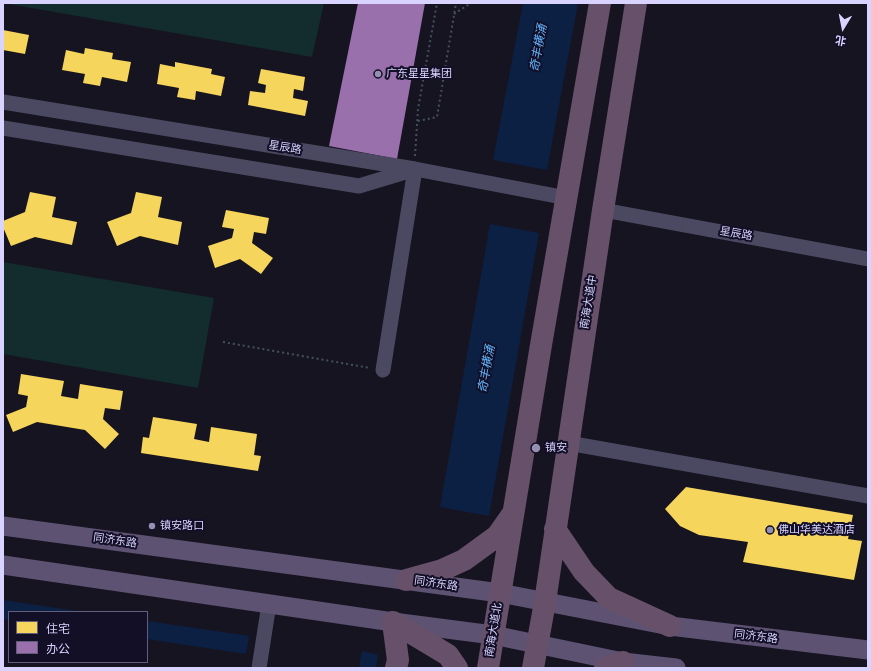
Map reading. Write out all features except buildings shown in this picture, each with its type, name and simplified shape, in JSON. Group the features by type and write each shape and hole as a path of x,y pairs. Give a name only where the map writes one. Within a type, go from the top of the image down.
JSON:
{"highway":[{"path":"500,593 539,352 600,3"},
{"name":"南海大道中","path":"545,602 603,210 636,3"},
{"path":"406,580 442,570 464,560 497,536 513,513"},
{"path":"555,529 584,572 610,598 670,626"},
{"name":"南海大道北","path":"488,668 500,593"},
{"path":"533,668 545,602"},
{"path":"392,622 398,660 396,668"},
{"path":"392,622 448,655 457,668"}],"main road":[{"name":"同济东路","path":"3,526 500,593 670,626 868,650"},
{"path":"3,565 392,622 493,635 614,665 676,668"}],"street":[{"name":"星辰路","path":"3,102 415,169 567,198"},
{"path":"3,128 359,186 415,169 382,370"},
{"name":"星辰路","path":"603,210 868,259"},
{"path":"568,443 868,496"},
{"path":"259,668 269,604"}],"path":[{"path":"415,169 418,109 437,3"},
{"path":"418,121 436,116 456,3"},
{"path":"454,14 471,3"},
{"path":"223,342 382,370"}],"green space":[{"path":"3,3 324,3 312,57"},
{"path":"3,262 214,298 198,388 3,354"}],"water":[{"name":"奇丰横涌","path":"523,3 578,3 547,170 493,160"},
{"name":"奇丰横涌","path":"490,224 539,233 489,516 440,507"},
{"path":"3,600 77,611 8,611 8,620 3,619"},
{"path":"148,621 249,636 246,654 148,639"},
{"path":"362,651 378,655 376,668 359,668"}],"place":[{"name":"广东星星集团","path":"378,74"},
{"name":"镇安","path":"536,448"},
{"name":"镇安路口","path":"152,526"},
{"name":"佛山华美达酒店","path":"770,530"}]}
